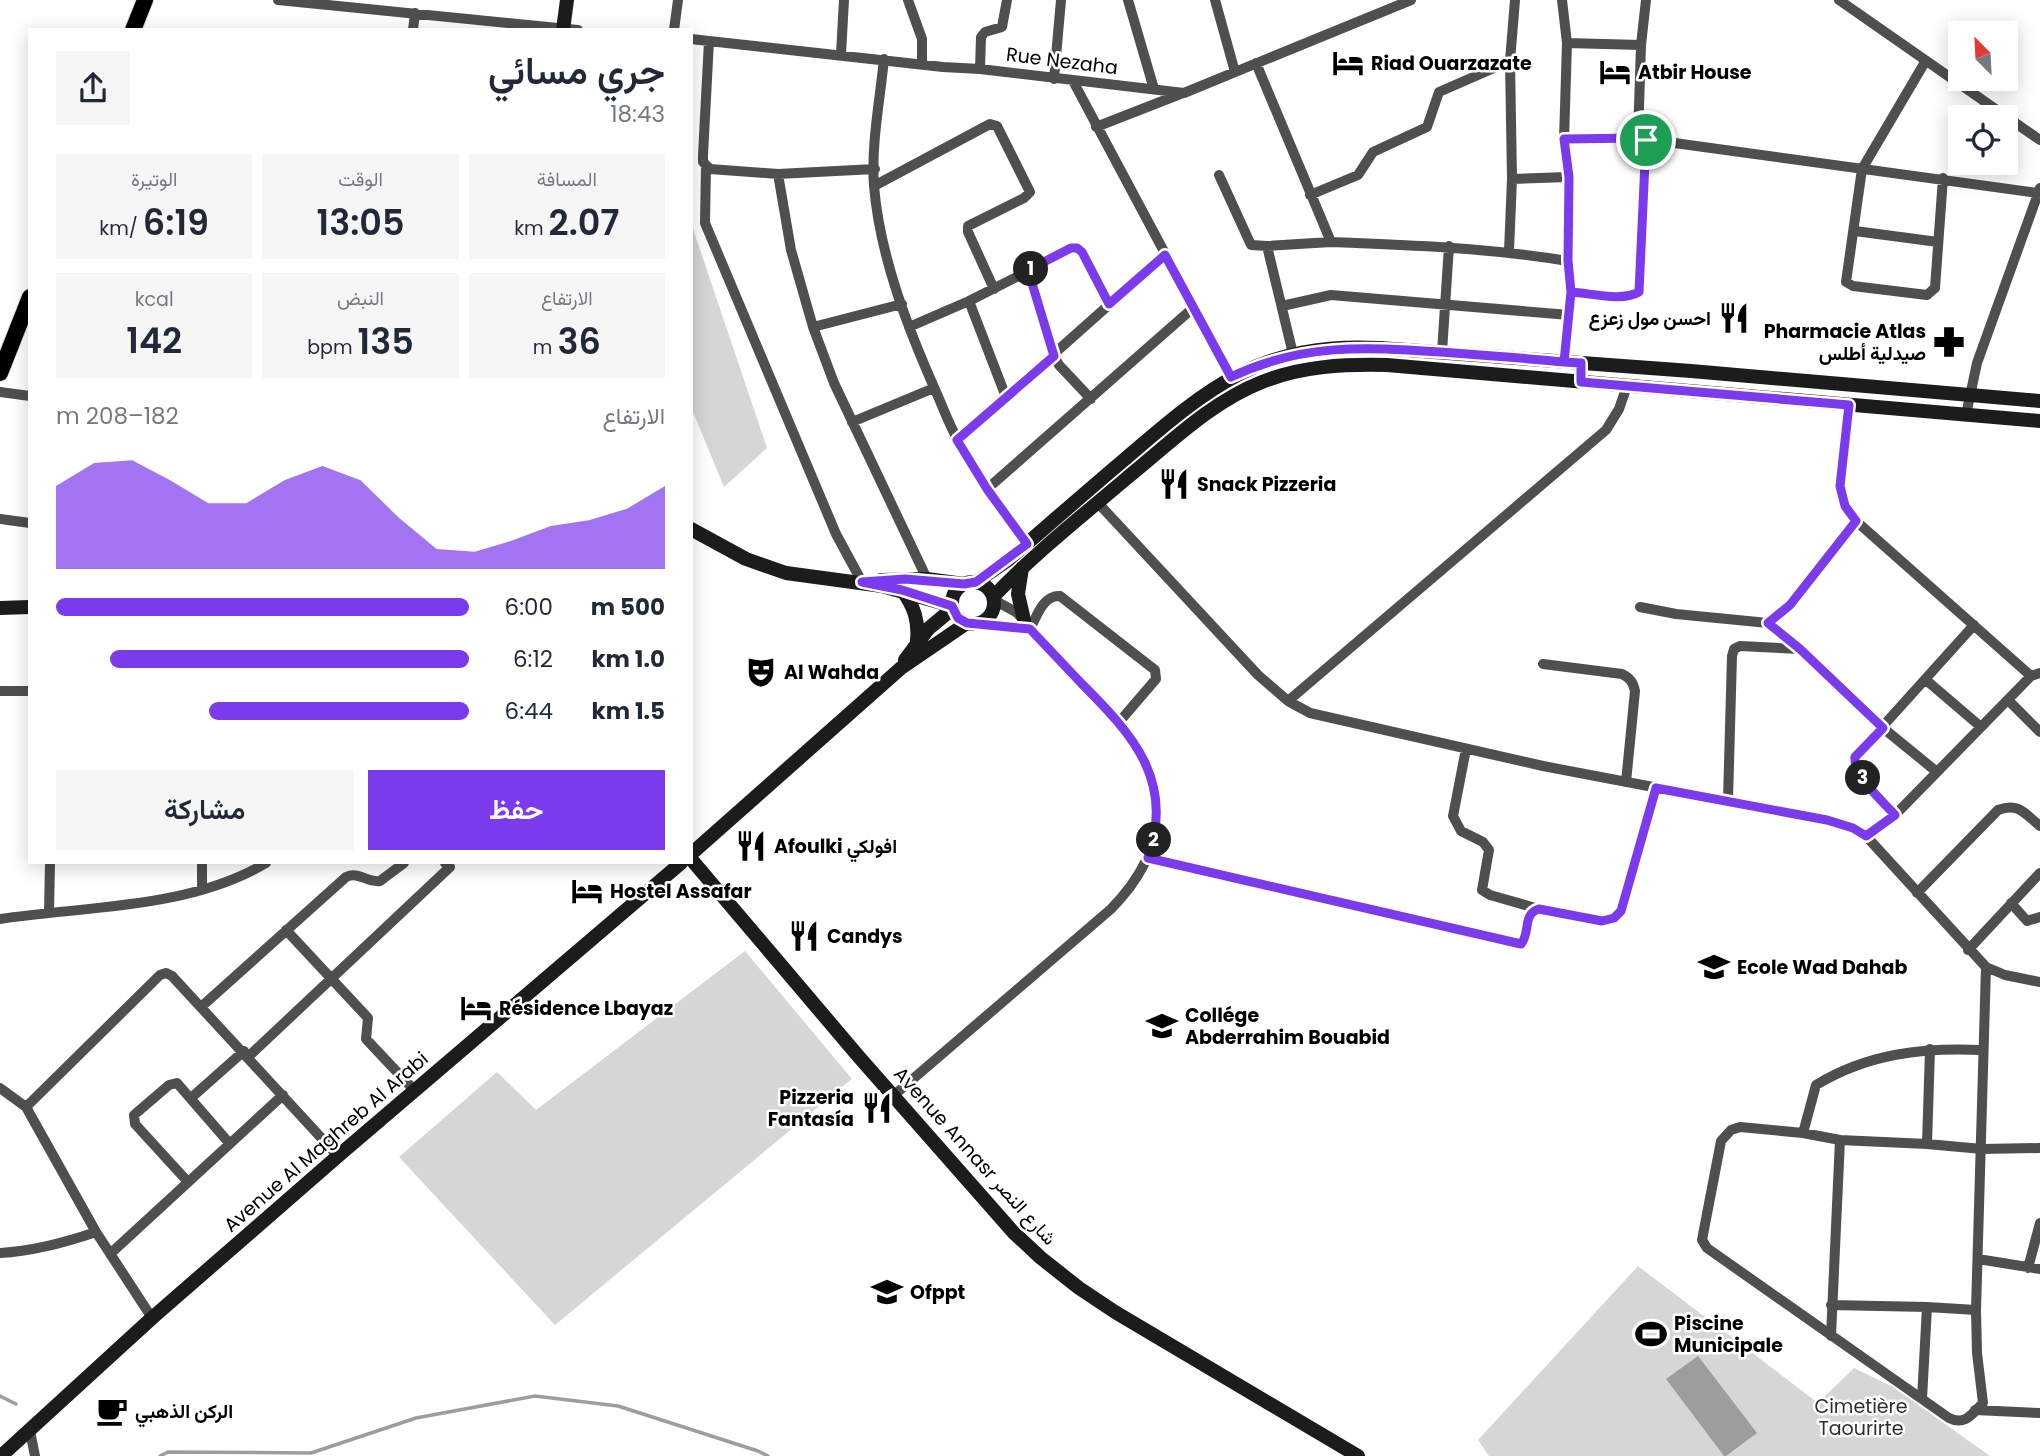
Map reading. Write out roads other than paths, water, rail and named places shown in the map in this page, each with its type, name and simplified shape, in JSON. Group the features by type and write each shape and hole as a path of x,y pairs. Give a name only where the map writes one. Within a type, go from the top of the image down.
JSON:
{"main road":[{"path":"135,28 145,0"},
{"path":"566,0 568,28"},
{"path":"0,373 28,303"},
{"path":"971,624 958,618 952,607 954,593 1027,544 1200,396 1231,377 1293,354 1362,347 1442,352 2040,401"},
{"path":"1554,380 1560,361"},
{"path":"1581,363 1581,382"},
{"path":"693,854 901,668 971,624 982,622 992,613 994,598 1022,568 1214,408 1242,391 1278,376 1314,368 1363,364 2040,421"},
{"path":"693,531 746,559 786,573 862,582 927,579 970,583 987,587 994,598"},
{"path":"1022,568 1018,594 1027,624"},
{"path":"862,582 902,590 952,607"},
{"path":"902,590 909,599 917,620 917,641"},
{"path":"0,608 28,607"},
{"path":"901,668 917,641 952,607"},
{"name":"Avenue Annasr شارع النصر","path":"693,858 893,1096 1013,1232 1041,1258 1115,1312 1358,1456"},
{"name":"Avenue Al Maghreb Al Arabi","path":"1,1456 152,1318 680,864"}],"street":[{"path":"278,0 558,28"},
{"path":"674,28 678,0"},
{"path":"841,54 844,0"},
{"path":"908,0 922,38 922,64"},
{"path":"980,69 981,37 985,32 1002,27 1007,0"},
{"path":"1054,79 1061,0"},
{"path":"1128,0 1154,89"},
{"path":"1215,0 1235,72"},
{"name":"Rue Nezaha","path":"693,39 1184,93 1393,4 1411,0"},
{"path":"1509,251 1512,178 1510,61 1515,0"},
{"path":"1560,361 1571,292 1568,261 1569,177 1564,139 1567,43 1562,0"},
{"path":"1571,292 1617,296 1635,295 1639,292 1641,45 1646,0"},
{"path":"1839,0 2040,140"},
{"path":"413,28 415,13"},
{"path":"709,41 703,155 706,166 705,223 836,534 862,582"},
{"path":"1567,43 1641,45"},
{"path":"884,59 874,169 874,186 883,240 909,327 957,440 987,489 1027,544"},
{"path":"1310,195 1358,174 1373,152 1427,127 1438,92 1510,61"},
{"path":"1925,62 1862,169 1846,282 1853,286 1927,295 1935,288 1943,178"},
{"path":"1256,63 1331,242"},
{"path":"1073,81 1231,377"},
{"path":"1096,127 1184,93"},
{"path":"874,186 990,124 997,126 1030,192 1024,198 968,226 968,232 995,289"},
{"path":"1564,139 1642,139 2039,190 1977,363 1966,415"},
{"path":"706,166 710,169 778,174 874,169"},
{"path":"778,174 791,250 813,327 834,383 927,579"},
{"path":"1219,175 1251,245 1331,242 1449,246 1509,251 1568,261"},
{"path":"1512,178 1569,177"},
{"path":"1854,231 1938,242"},
{"path":"1267,246 1293,354"},
{"path":"1442,352 1449,246"},
{"path":"909,327 995,289 1071,248 1082,252 1109,304"},
{"path":"957,440 1165,255"},
{"path":"1028,270 1054,356 1059,365 1091,398"},
{"path":"1282,306 1331,295 1569,315"},
{"path":"969,301 1006,397"},
{"path":"813,327 902,304"},
{"path":"987,489 1193,308"},
{"path":"1287,701 1606,430 1619,409 1627,386"},
{"path":"852,422 934,388"},
{"path":"0,392 28,396"},
{"path":"1849,405 1840,486 1845,506 1856,521 1974,625 2036,675 1895,815 1866,836"},
{"path":"1098,503 1258,674 1287,701 1328,718 1466,749 1827,820 1853,828 1866,836 1986,967 2005,975 2040,982"},
{"path":"0,519 28,523"},
{"path":"1768,623 1790,605 1856,521"},
{"path":"971,624 1027,624 1046,600 1060,596 1155,670 1156,679 1120,721"},
{"path":"893,1096 1111,909 1138,878 1148,858 1157,824 1150,775 1120,721 1027,624 994,598"},
{"path":"1640,607 1676,614 1768,623 1800,649 1883,728 1937,772"},
{"path":"1895,815 1858,772 1855,757 1974,625"},
{"path":"1728,800 1734,649 1740,646 1800,649"},
{"path":"1543,664 1622,674 1629,678 1635,691 1626,782"},
{"path":"1926,680 1981,727"},
{"path":"0,691 28,691"},
{"path":"2008,700 2040,732"},
{"path":"1466,749 1453,816 1461,831 1483,842 1489,850 1482,890 1490,895 1539,909 1602,921 1614,918 1621,911 1656,788"},
{"path":"1917,893 1998,810 2015,807 2040,826"},
{"path":"1148,858 1516,944 1525,940 1529,915 1539,909"},
{"path":"49,912 50,864"},
{"path":"202,864 202,890"},
{"path":"0,919 144,901 202,890 264,864"},
{"path":"201,1007 346,877 355,874 375,882 380,881 403,864"},
{"path":"191,1098 246,1054 331,978 450,867 446,864"},
{"path":"1968,950 2040,873"},
{"path":"2011,903 2026,920 2040,917"},
{"path":"286,930 368,1018 366,1039 415,1091"},
{"path":"1986,967 1982,1050 1982,1149 1976,1310 1977,1353 1983,1404 1963,1422 1957,1422 1707,1248 1702,1240 1721,1141 1726,1134 1740,1128 1803,1133 1840,1140 1982,1149 2040,1147"},
{"path":"26,1107 163,973 172,976 338,1156"},
{"path":"1927,1144 1930,1049"},
{"path":"1803,1133 1816,1085 1839,1071 1907,1051 1982,1050"},
{"path":"188,1182 135,1124 134,1115 172,1083 180,1085 230,1144"},
{"path":"0,1088 26,1107 96,1232 152,1318"},
{"path":"110,1254 284,1095"},
{"path":"1831,1336 1840,1140"},
{"path":"2028,1268 2040,1223"},
{"path":"0,1253 55,1246 96,1232"},
{"path":"1978,1259 2040,1269"},
{"path":"1831,1305 1976,1310"},
{"path":"1922,1399 1927,1307"},
{"path":"1975,1410 2040,1413"},
{"path":"30,1431 34,1456"}],"waterway":[{"path":"0,1396 16,1404"},
{"path":"160,1456 168,1452 311,1453 416,1418 535,1396 618,1406 768,1456"}],"place":[{"name":"Riad Ouarzazate","path":"1348,63"},
{"name":"Atbir House","path":"1615,72"},
{"name":"احسن مول زعزع","path":"1734,318"},
{"name":"Pharmacie Atlas صيدلية أطلس","path":"1949,342"},
{"name":"Snack Pizzeria","path":"1174,484"},
{"name":"Al Wahda","path":"761,672"},
{"name":"Afoulki افولكي","path":"751,846"},
{"name":"Hostel Assafar","path":"587,891"},
{"name":"Candys","path":"804,936"},
{"name":"Ecole Wad Dahab","path":"1714,967"},
{"name":"Résidence Lbayaz","path":"476,1008"},
{"name":"Collége Abderrahim Bouabid","path":"1162,1026"},
{"name":"Pizzeria Fantasía","path":"877,1108"},
{"name":"Ofppt","path":"887,1292"},
{"name":"Piscine Municipale","path":"1651,1334"},
{"name":"الركن الذهبي","path":"112,1411"}],"park label":[{"name":"Cimetière Taourirte","path":"1861,1417"}]}
